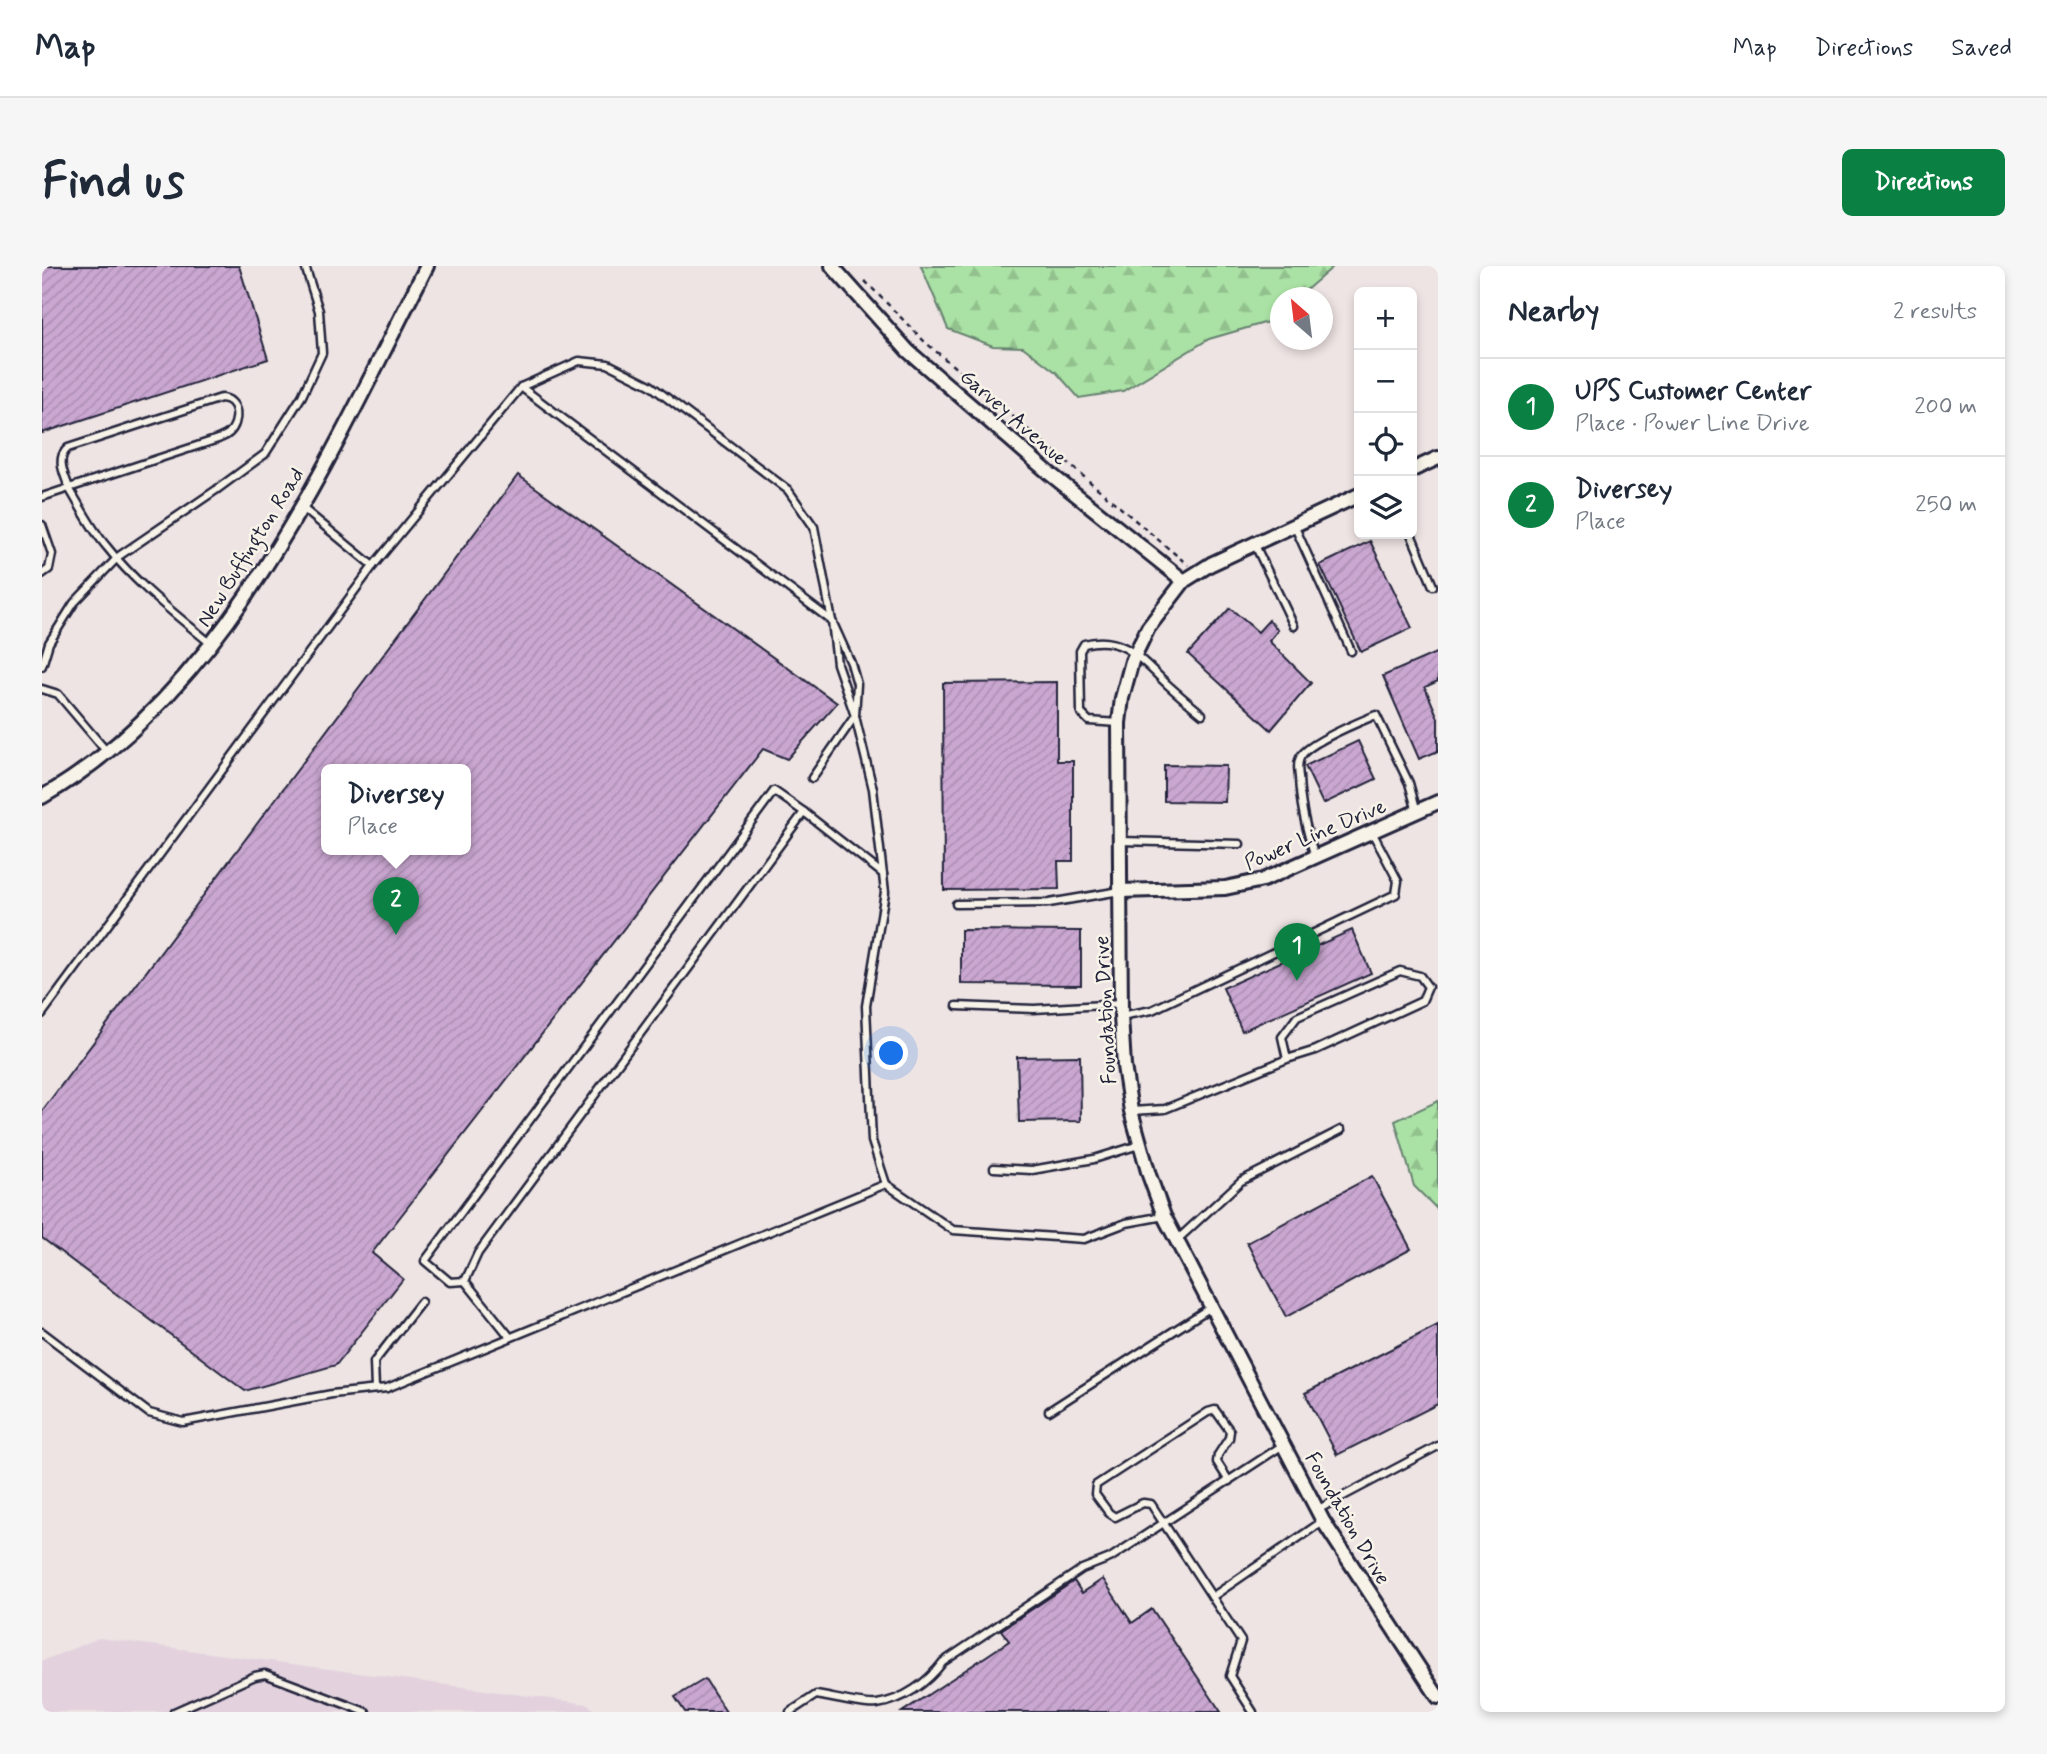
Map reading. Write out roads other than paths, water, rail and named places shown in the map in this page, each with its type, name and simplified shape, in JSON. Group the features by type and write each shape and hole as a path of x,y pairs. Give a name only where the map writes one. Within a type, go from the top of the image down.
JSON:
{"street":[{"name":"New Buffington Road","path":"42,797 107,752 152,711 196,665 211,645 273,553 317,478 427,266"},
{"name":"Garvey Avenue","path":"832,266 908,351 1049,473 1184,581"},
{"path":"1417,468 1438,458"},
{"name":"Foundation Drive","path":"1354,497 1211,564 1184,581 1148,628 1132,660 1122,698 1119,723 1121,1010 1124,1066 1139,1145 1164,1216 1320,1515 1438,1697"},
{"name":"Power Line Drive","path":"1120,891 1225,888 1263,880 1438,802"}],"lane":[{"path":"42,666 50,643 74,603 117,559 265,454 302,396 321,353 319,311 305,266"},
{"path":"42,1014 373,566 521,387 579,361 608,364 650,385 788,490 814,527 837,663 855,716 873,789 885,892 866,1006 872,1142 886,1184 953,1230 1084,1240 1126,1223 1164,1216"},
{"path":"521,387 832,621 851,663 857,684 855,716 812,778"},
{"path":"42,497 69,488 218,439 230,432 236,420 234,402 229,398 221,398 68,449 62,453 60,459 69,488 105,546 138,581 211,645"},
{"path":"300,506 373,566"},
{"path":"42,524 52,554 49,569 42,574"},
{"path":"1294,525 1351,651"},
{"path":"1413,539 1433,586"},
{"path":"1254,543 1294,626"},
{"path":"1119,723 1089,722 1082,713 1080,651 1084,645 1110,642 1135,653 1202,714"},
{"path":"42,690 58,694 107,752"},
{"path":"1316,858 1305,828 1300,802 1298,763 1302,754 1324,739 1376,715 1409,783 1417,812"},
{"path":"465,1281 450,1282 425,1261 774,791 883,874"},
{"path":"465,1281 478,1253 804,812"},
{"path":"957,1006 1152,1010 1396,894 1398,881 1372,832"},
{"path":"1120,841 1240,844"},
{"path":"956,904 1049,903 1120,891"},
{"path":"1131,1111 1165,1109 1287,1059 1316,1050 1422,1001 1428,987 1420,976 1400,971 1297,1017 1282,1037 1287,1059"},
{"path":"1177,1240 1241,1181 1341,1130"},
{"path":"993,1168 1032,1170 1094,1159 1139,1145"},
{"path":"42,1332 149,1413 183,1422 332,1395 387,1388 886,1184"},
{"path":"465,1281 510,1337"},
{"path":"375,1389 374,1362 421,1302"},
{"path":"1049,1411 1211,1307"},
{"path":"1229,1480 1217,1462 1230,1431 1215,1410 1097,1485 1095,1494 1115,1517 1143,1503 1151,1504 1241,1641 1230,1676 1253,1712"},
{"path":"790,1712 816,1695 876,1704 904,1695 931,1678 943,1662 1082,1569 1110,1558 1283,1445"},
{"path":"1212,1597 1320,1515 1438,1446"},
{"path":"174,1712 265,1674 366,1712"}],"place":[{"name":"Diversey","path":"396,935"},
{"name":"UPS Customer Center","path":"1297,981"}]}
